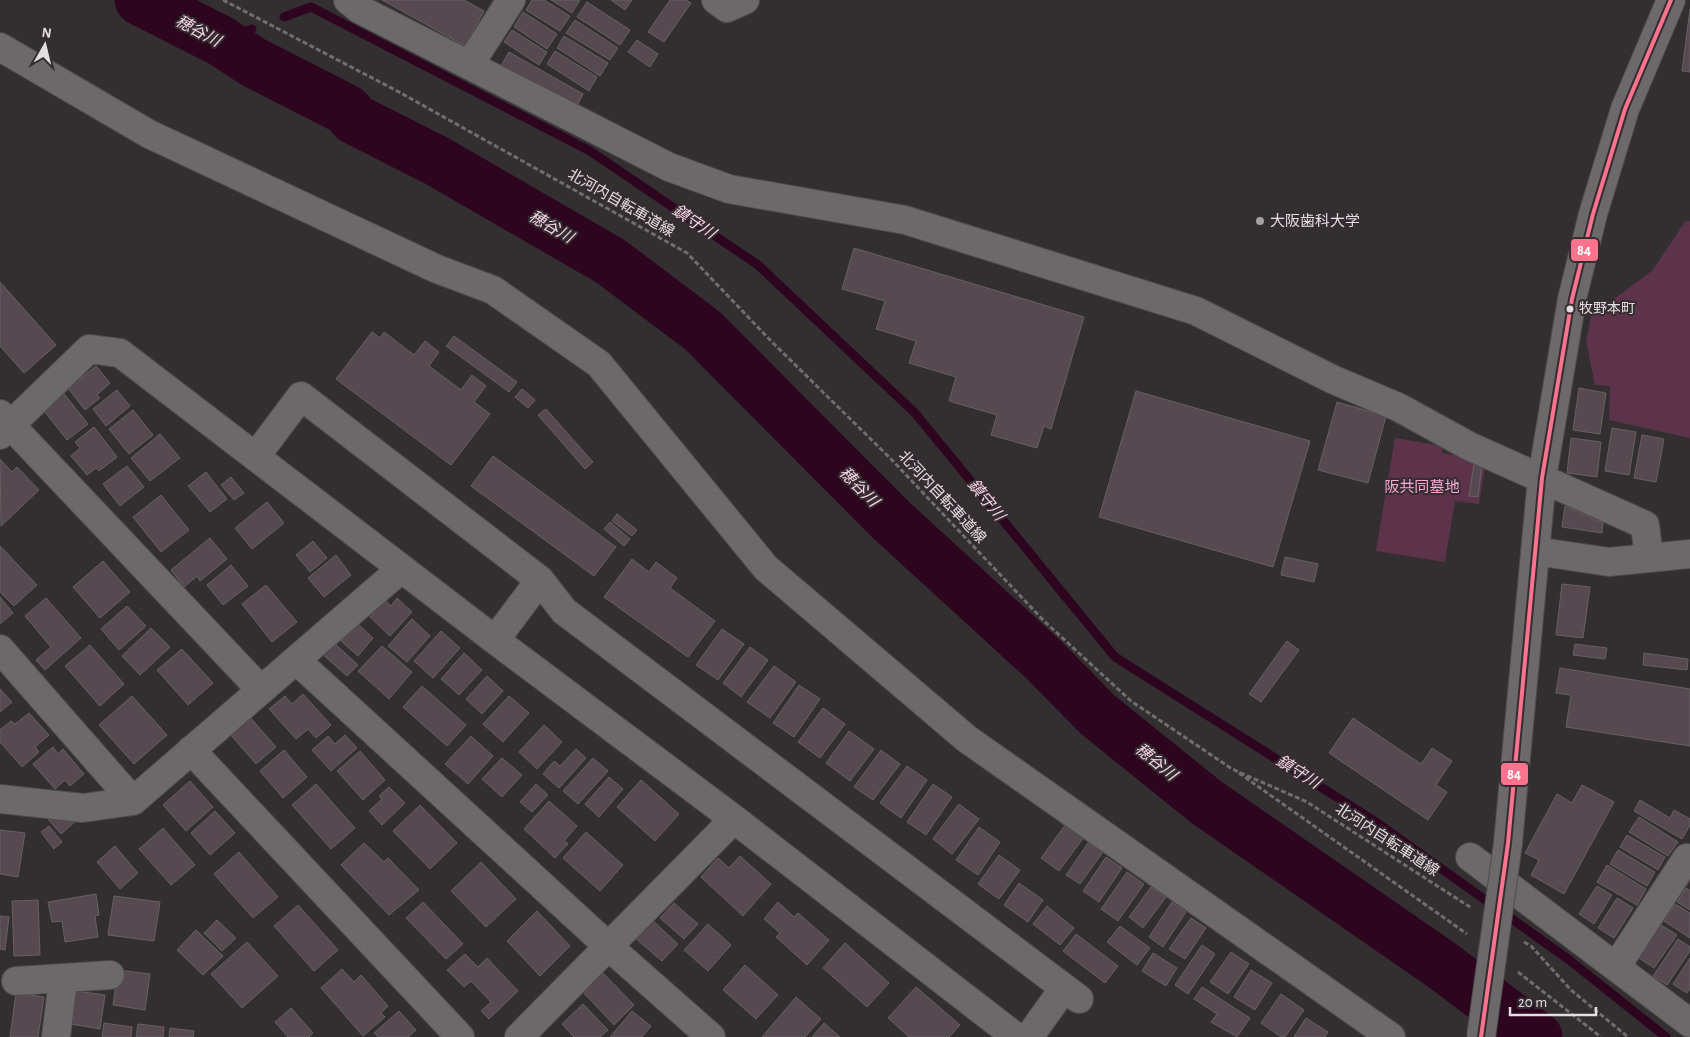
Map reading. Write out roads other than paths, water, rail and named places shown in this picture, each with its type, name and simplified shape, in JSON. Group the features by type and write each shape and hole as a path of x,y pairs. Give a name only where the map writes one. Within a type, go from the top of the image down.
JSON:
{"street":[{"path":"348,0 359,9 669,167 729,189 905,220 1196,312 1334,380 1398,407 1469,446 1645,525 1649,557"},
{"path":"470,64 511,0"},
{"path":"716,0 727,8 745,0"},
{"path":"1481,1037 1508,843 1542,478 1572,299 1593,214 1625,109 1670,0"},
{"path":"0,47 148,134 437,269 493,290 600,364 766,568 966,739 1391,1037"},
{"path":"261,690 3,425 89,349 120,354 256,456 401,569 734,819 1016,1037"},
{"path":"256,456 301,396 540,580 564,611 1072,993 1028,1037"},
{"path":"1535,551 1609,562 1690,554"},
{"path":"0,799 83,808 133,801 401,569"},
{"path":"495,640 540,580"},
{"path":"0,649 133,801"},
{"path":"296,660 608,946 711,1037"},
{"path":"191,750 460,1037"},
{"path":"519,1037 734,819"},
{"path":"1470,857 1690,1023"},
{"path":"1616,967 1687,858"},
{"path":"16,981 63,980 110,975"},
{"path":"56,1037 63,980"}],"waterway":[{"name":"穂谷川","path":"140,0 221,41 253,62 347,110 354,119 437,161 610,261 703,331 891,520 1044,660 1097,714 1206,802 1443,966 1537,1037"},
{"name":"鎮守川","path":"284,17 311,7 590,151 758,265 915,413 1115,657 1373,820 1568,959 1666,1037"},
{"name":"鎮守川","path":"221,41 252,29"}],"place":[{"name":"大阪歯科大学","path":"1260,221"},
{"name":"牧野本町","path":"1570,309"}],"park label":[{"name":"阪共同墓地","path":"1422,487"}]}
